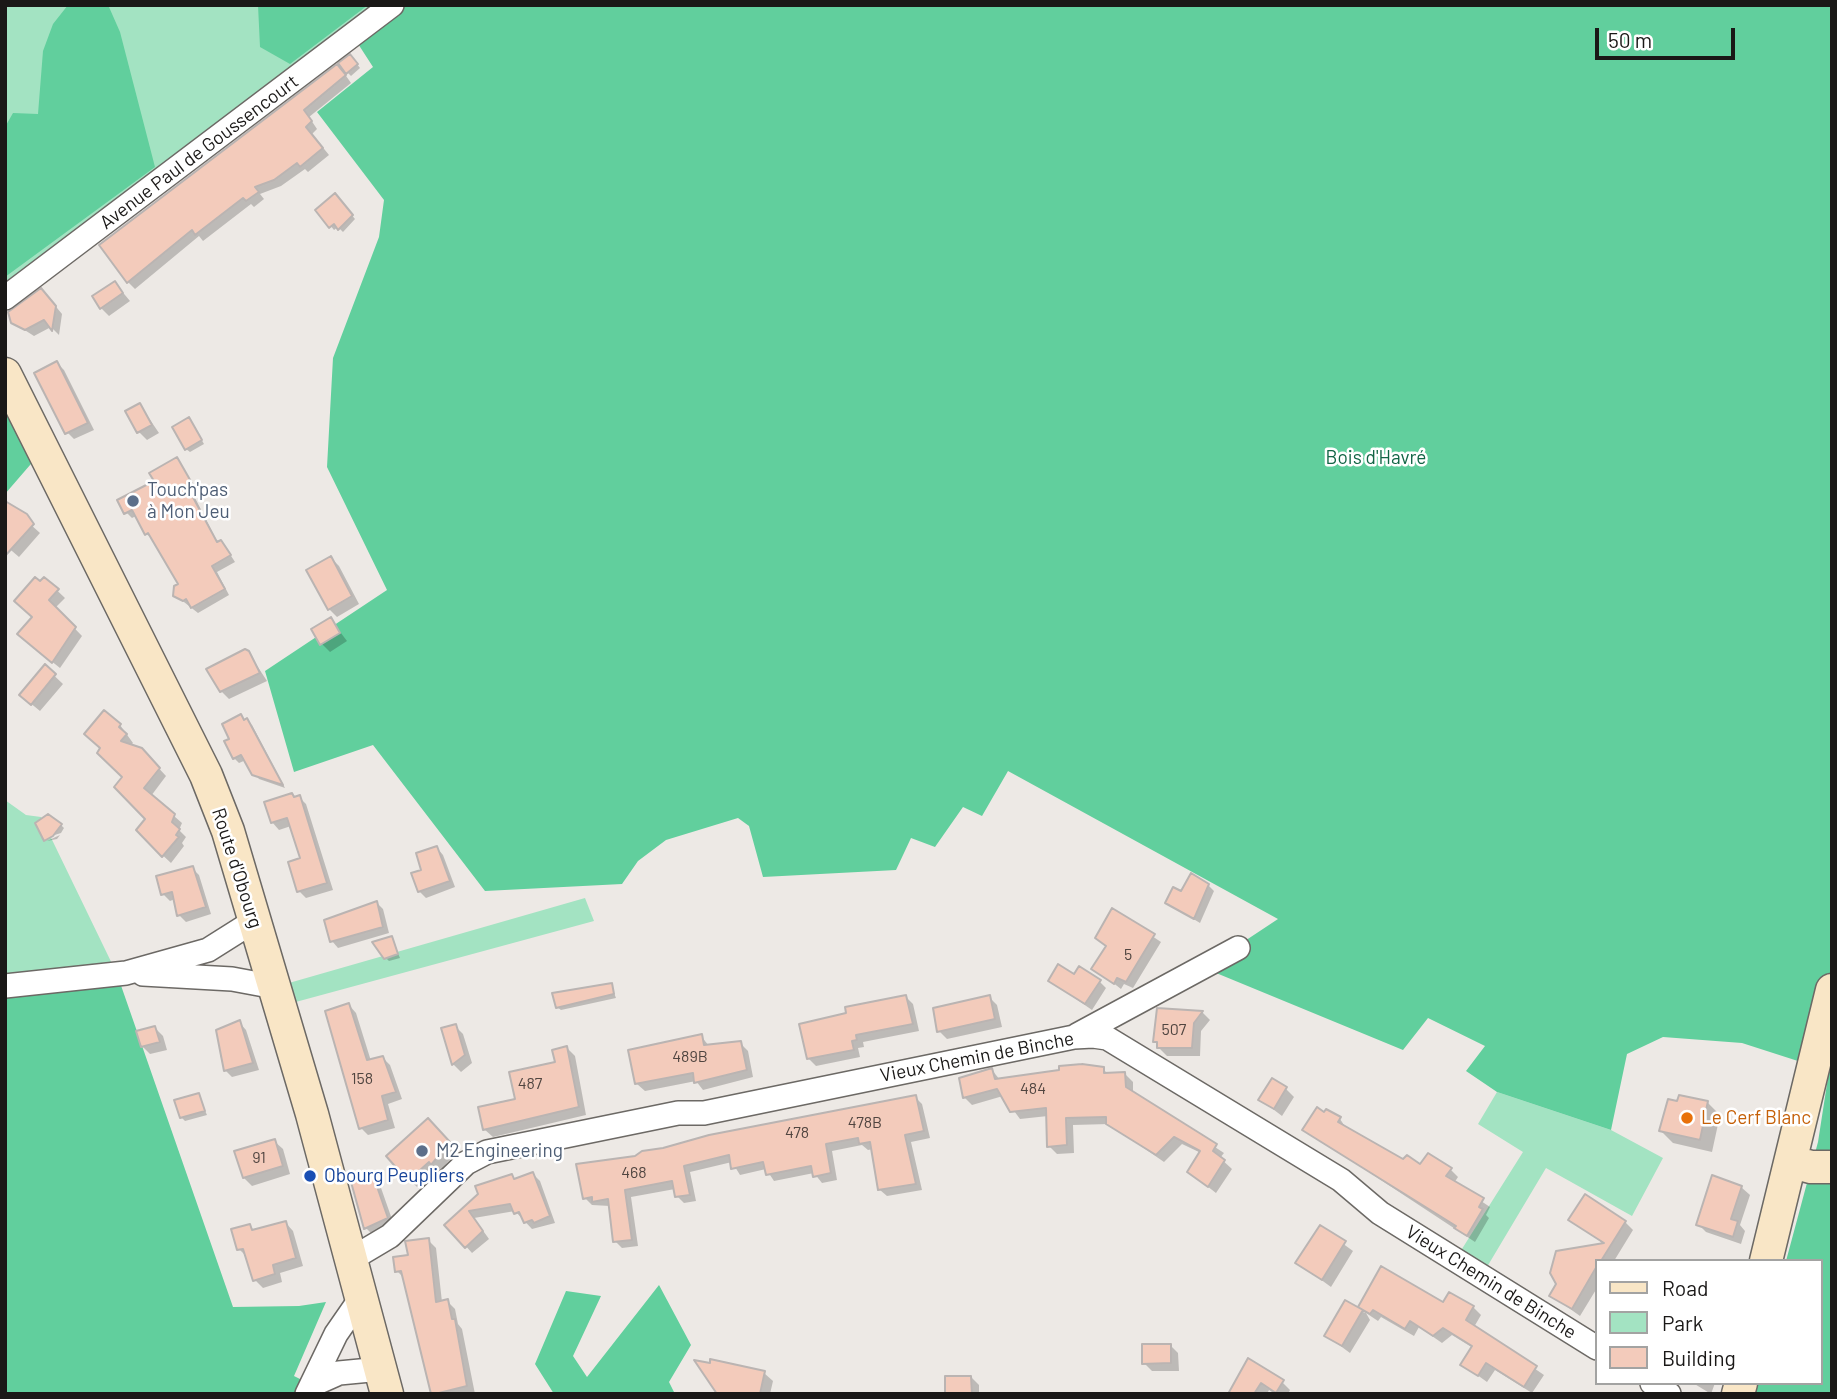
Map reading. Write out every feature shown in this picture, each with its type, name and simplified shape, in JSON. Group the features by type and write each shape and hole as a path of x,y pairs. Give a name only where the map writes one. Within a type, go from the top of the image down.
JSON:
{"main road":[{"name":"Route d'Obourg","path":"5,374 206,775 228,831 353,1258 384,1381"},
{"path":"1767,1259 1811,1165 1832,990"},
{"path":"1787,1259 1811,1165 1830,1062"}],"street":[{"name":"Avenue Paul de Goussencourt","path":"5,298 392,5"},
{"path":"126,973 208,950 254,921"},
{"path":"1074,1037 1238,948"},
{"path":"5,986 126,973 232,979 275,987"},
{"name":"Vieux Chemin de Binche","path":"353,1258 390,1236 466,1163 487,1152 678,1113 704,1113 1074,1037 1107,1038 1341,1180 1380,1213 1596,1347"},
{"path":"309,1390 336,1334 363,1295"},
{"path":"309,1390 339,1373 384,1381"}],"green space":[{"path":"5,5 392,5 5,298"},
{"path":"68,5 109,7 120,32 155,167 5,277 5,127 13,113 38,114 43,51 53,24"},
{"path":"258,5 368,5 290,64 260,47"},
{"name":"Bois d'Havré","path":"392,5 1832,5 1832,1394 1738,1394 1740,1385 1823,1385 1823,1259 1787,1259 1818,1142 1829,1071 1742,1043 1663,1037 1627,1054 1611,1130 1497,1092 1466,1071 1485,1046 1428,1018 1403,1050 1204,968 1278,919 1008,771 982,816 963,807 935,847 911,838 896,870 763,877 749,826 738,818 666,840 638,861 622,884 485,891 373,745 294,772 265,671 387,590 327,467 333,358 379,237 384,200 317,112 373,67 353,36"},
{"path":"5,374 43,450 5,494"},
{"path":"5,800 26,815 41,817 117,974 5,986"},
{"path":"585,898 594,921 281,1006 275,987"},
{"path":"117,974 233,1307 299,1306 326,1302 294,1376 312,1385 307,1394 5,1394 5,986"},
{"path":"1497,1092 1611,1130 1663,1158 1632,1216 1546,1168 1481,1277 1455,1260 1523,1152 1478,1124"},
{"path":"659,1285 691,1345 669,1382 675,1394 554,1394 535,1364 566,1291 601,1296 573,1356 587,1377"}],"building":[{"path":"350,54 358,64 346,74 338,63"},
{"path":"337,64 346,75 304,110 312,121 306,127 323,148 300,167 297,163 274,180 255,187 259,192 246,201 243,198 195,235 192,230 127,283 99,245"},
{"path":"335,193 353,215 338,230 334,224 329,228 315,210"},
{"path":"115,281 123,293 100,309 92,296"},
{"path":"41,288 56,306 52,331 44,320 25,330 11,323 8,312"},
{"path":"57,361 88,423 65,434 34,373"},
{"path":"140,403 152,425 137,433 125,411"},
{"path":"189,417 202,440 185,450 172,427"},
{"path":"177,457 193,485 188,488 217,542 221,540 231,555 212,566 225,589 191,608 186,599 183,601 173,596 174,586 178,584 148,533 145,535 132,510 124,514 117,500 154,481 149,473"},
{"path":"5,501 27,514 34,524 5,556"},
{"path":"331,556 352,596 328,610 306,570"},
{"path":"35,577 40,581 44,577 59,589 49,600 76,627 52,663 17,634 32,617 14,601"},
{"path":"331,617 340,633 320,645 311,629"},
{"path":"245,649 249,651 260,673 220,692 206,669"},
{"path":"45,664 56,674 31,705 19,695"},
{"path":"104,710 121,724 119,727 127,734 121,741 142,748 160,768 144,788 175,814 172,822 180,829 176,835 179,837 162,857 136,830 145,819 114,787 122,777 97,753 100,748 84,734"},
{"path":"241,714 244,720 247,718 283,785 252,775 241,755 233,759 224,741 229,739 222,724"},
{"path":"292,793 294,797 300,795 327,883 297,892 288,862 300,858 287,818 271,823 264,802"},
{"path":"48,814 62,824 53,836 44,841 35,823"},
{"path":"437,846 450,881 418,892 411,873 421,870 416,853"},
{"path":"193,866 206,907 177,916 172,892 161,895 156,876"},
{"path":"1191,873 1209,884 1194,919 1165,903 1173,887 1181,891"},
{"path":"377,901 383,927 330,942 324,920"},
{"path":"1112,908 1155,934 1126,982 1117,978 1114,984 1091,969 1106,946 1095,938"},
{"path":"392,936 398,954 384,959 372,942"},
{"path":"1058,964 1074,974 1079,966 1101,980 1085,1004 1048,981"},
{"path":"612,983 614,994 556,1008 552,993"},
{"path":"906,995 913,1024 856,1035 857,1040 852,1041 854,1050 807,1059 799,1024 846,1013 845,1007"},
{"path":"990,995 995,1019 937,1032 933,1008"},
{"path":"349,1003 367,1060 383,1056 396,1092 382,1096 388,1120 359,1129 325,1011"},
{"path":"1157,1008 1203,1011 1194,1023 1192,1048 1157,1048 1157,1042 1153,1042"},
{"path":"240,1020 253,1063 224,1071 216,1030"},
{"path":"456,1024 465,1055 452,1065 441,1028"},
{"path":"155,1026 160,1042 141,1047 136,1031"},
{"path":"702,1034 704,1045 741,1041 747,1070 694,1083 693,1073 635,1084 628,1050"},
{"path":"567,1046 579,1107 483,1130 478,1107 515,1099 509,1072 555,1062 552,1050"},
{"path":"1082,1064 1104,1067 1104,1073 1125,1072 1126,1087 1217,1144 1213,1151 1225,1160 1208,1187 1187,1172 1200,1151 1174,1137 1156,1155 1106,1124 1106,1117 1066,1118 1067,1145 1047,1147 1046,1108 1010,1112 997,1089 963,1098 959,1078 992,1068 995,1079"},
{"path":"1272,1078 1287,1087 1274,1109 1258,1100"},
{"path":"199,1093 205,1111 180,1118 174,1100"},
{"path":"916,1095 924,1131 905,1135 916,1184 878,1190 870,1142 859,1144 858,1138 826,1144 831,1173 813,1177 811,1166 766,1175 763,1162 731,1169 729,1155 684,1166 690,1195 675,1197 672,1181 625,1190 632,1240 613,1242 608,1199 592,1202 592,1197 583,1199 576,1164 635,1156 642,1151 709,1135"},
{"path":"1679,1095 1708,1101 1700,1140 1659,1131 1668,1099 1677,1101"},
{"path":"1317,1107 1341,1117 1338,1122 1403,1159 1407,1155 1420,1164 1428,1153 1452,1168 1446,1176 1484,1198 1479,1207 1483,1209 1467,1236 1454,1228 1456,1226 1302,1130"},
{"path":"428,1118 450,1142 431,1165 429,1162 408,1181 386,1156"},
{"path":"275,1139 283,1166 243,1178 234,1151"},
{"path":"533,1172 550,1216 534,1223 532,1220 524,1223 519,1212 514,1214 510,1204 469,1211 483,1231 465,1248 444,1225 478,1194 475,1186 512,1174 514,1179"},
{"path":"373,1175 388,1218 364,1229 351,1182"},
{"path":"1712,1175 1742,1186 1731,1219 1738,1221 1733,1237 1696,1225"},
{"path":"1585,1194 1626,1221 1602,1259 1596,1259 1596,1268 1572,1309 1549,1296 1556,1284 1550,1273 1556,1251 1604,1243 1568,1220"},
{"path":"286,1221 296,1258 273,1265 275,1274 253,1281 243,1249 237,1250 231,1229 250,1224 252,1230"},
{"path":"1320,1225 1346,1241 1322,1280 1295,1263"},
{"path":"429,1238 436,1302 448,1299 452,1319 455,1319 467,1386 435,1394 431,1394 401,1271 395,1272 393,1257 408,1255 405,1241"},
{"path":"1381,1266 1443,1302 1449,1292 1474,1306 1466,1320 1537,1366 1524,1387 1486,1363 1478,1376 1460,1365 1472,1346 1443,1328 1433,1336 1410,1321 1405,1329 1373,1310 1370,1314 1358,1307"},
{"path":"1345,1300 1363,1310 1342,1346 1324,1336"},
{"path":"1142,1344 1171,1344 1171,1363 1142,1364"},
{"path":"1248,1358 1284,1380 1276,1393 1261,1383 1254,1394 1228,1394"},
{"path":"710,1359 765,1371 760,1394 717,1394 694,1360 710,1363"},
{"path":"945,1376 971,1376 972,1394 945,1394"}],"place":[{"name":"Touch'pas à Mon Jeu","path":"133,501"},
{"name":"Le Cerf Blanc","path":"1687,1118"},
{"name":"M2 Engineering","path":"422,1151"},
{"name":"Obourg Peupliers","path":"310,1176"}]}
